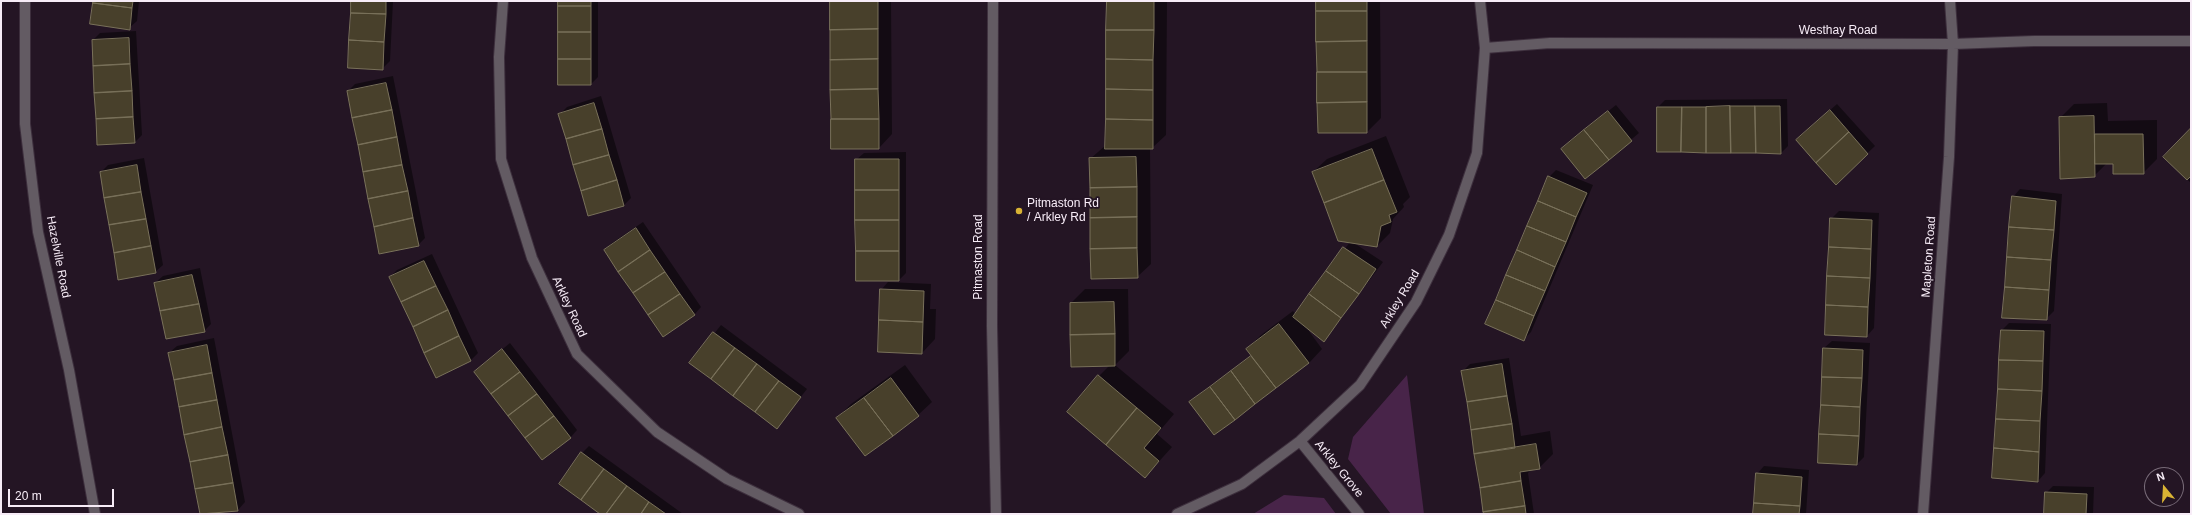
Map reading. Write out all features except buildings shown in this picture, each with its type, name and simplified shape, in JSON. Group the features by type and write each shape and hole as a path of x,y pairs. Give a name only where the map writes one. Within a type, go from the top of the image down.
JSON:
{"street":[{"name":"Hazelville Road","path":"25,1 25,124 38,232 69,370 95,514"},
{"name":"Arkley Road","path":"503,1 499,57 501,159 532,258 577,354 657,432 727,479 799,514"},
{"name":"Pitmaston Road","path":"993,1 992,326 996,514"},
{"name":"Arkley Road","path":"1177,514 1242,484 1300,441 1360,385 1416,302 1449,235 1477,153 1486,48 1480,1"},
{"name":"Mapleton Road","path":"1923,514 1948,165 1953,44 1950,1"},
{"name":"Westhay Road","path":"1486,48 1550,44 1953,44 2034,41 2191,41"},
{"name":"Arkley Grove","path":"1300,441 1358,514"}],"shaded area":[{"path":"1407,375 1424,514 1391,514 1348,459 1353,437"},
{"path":"1284,495 1324,498 1336,514 1253,514"}],"place":[{"name":"Pitmaston Rd / Arkley Rd","path":"1019,211"}]}
